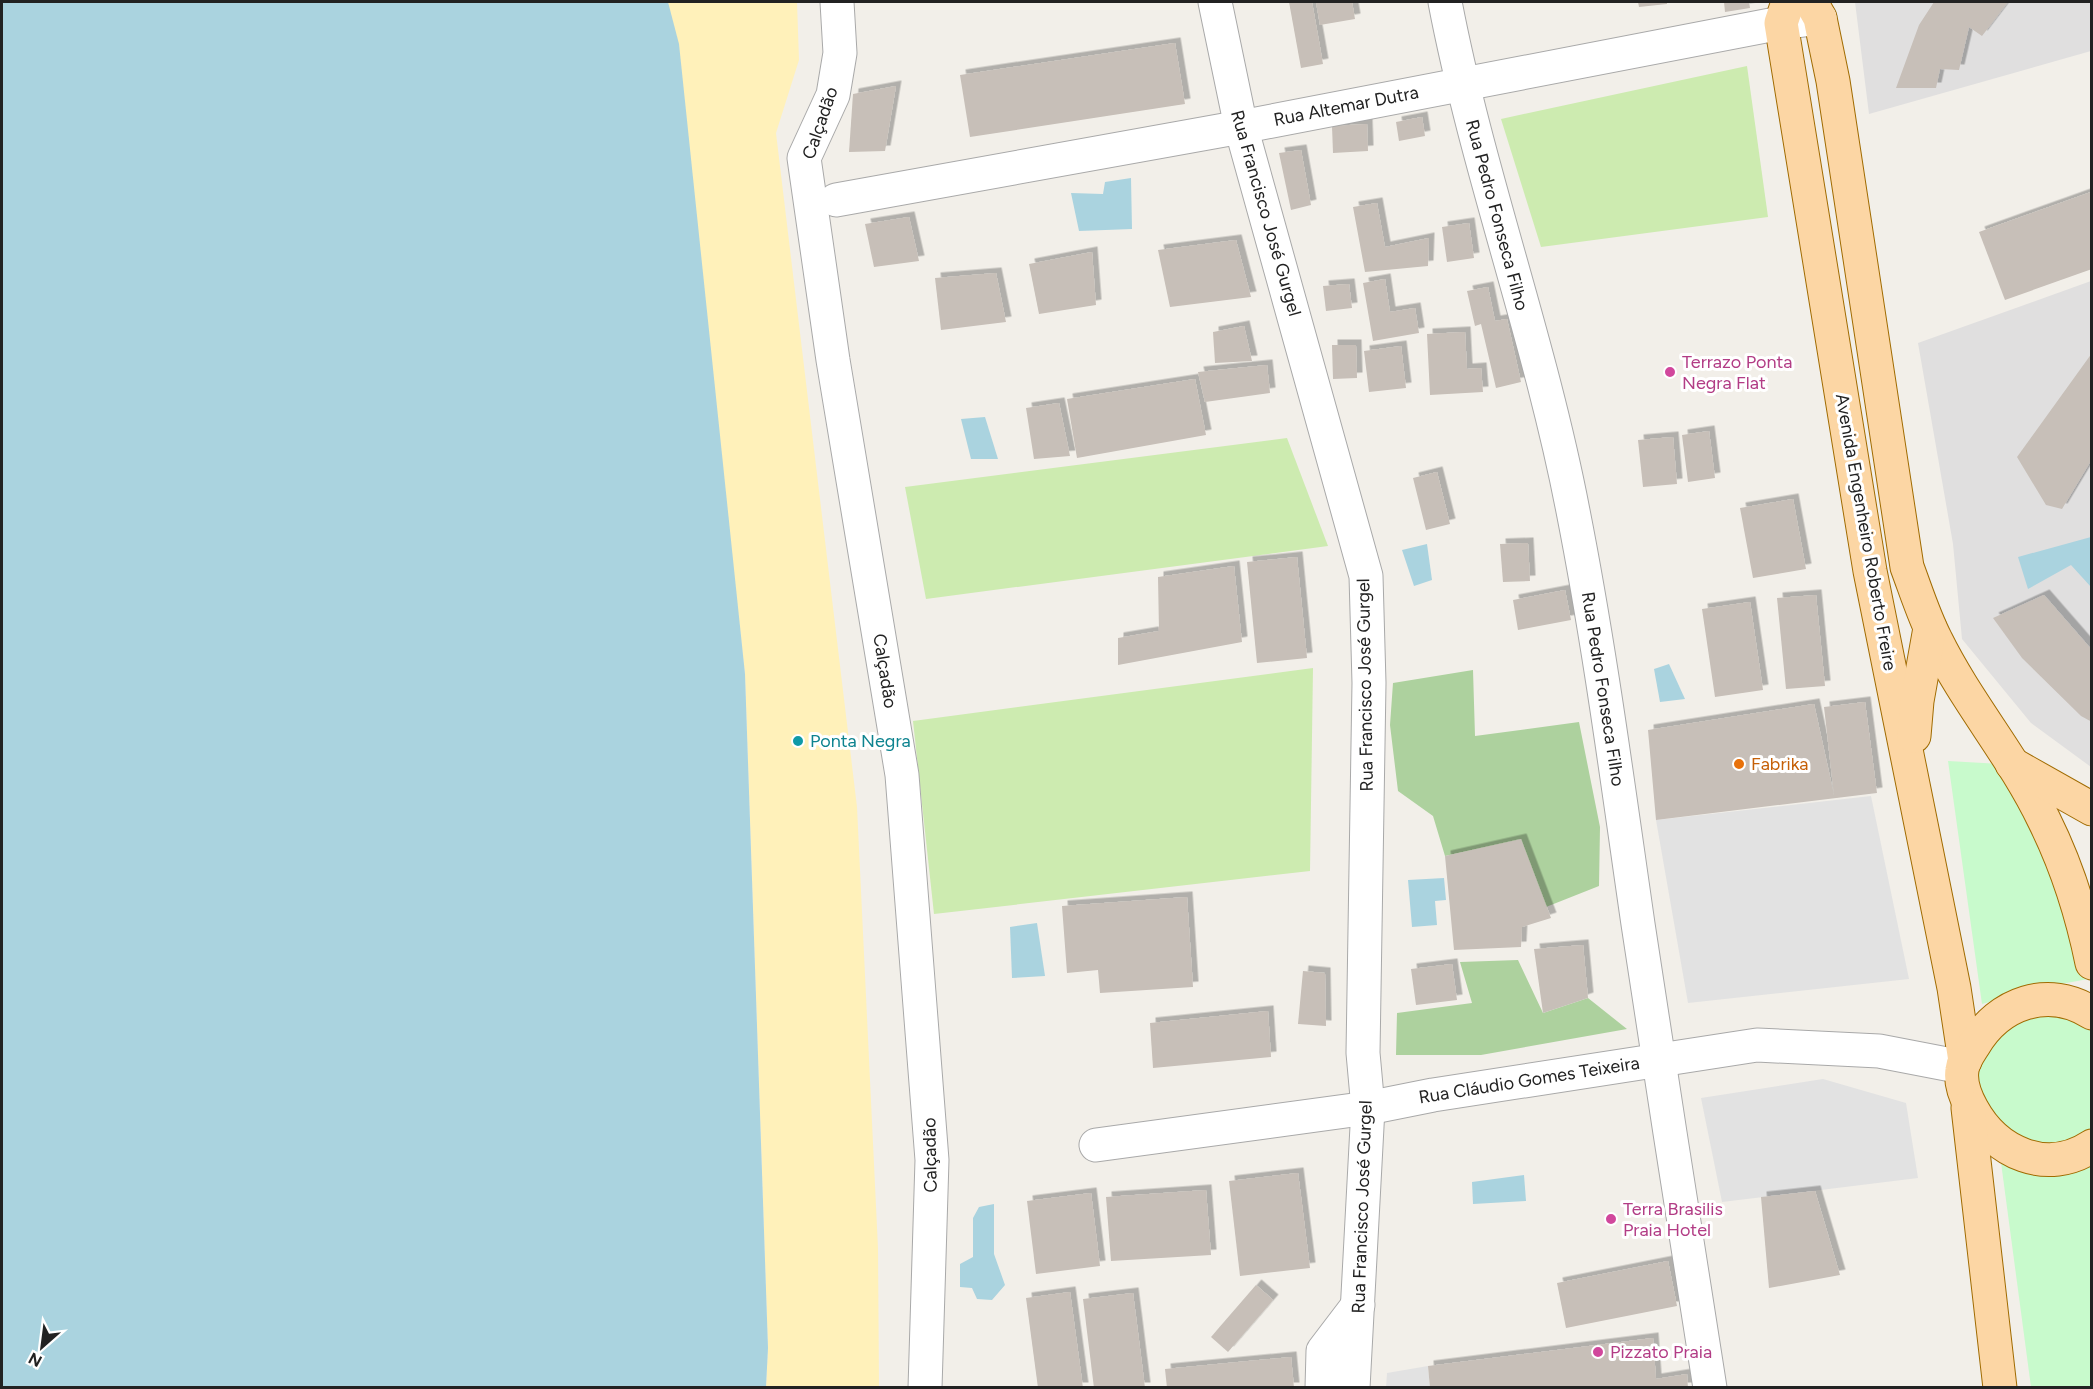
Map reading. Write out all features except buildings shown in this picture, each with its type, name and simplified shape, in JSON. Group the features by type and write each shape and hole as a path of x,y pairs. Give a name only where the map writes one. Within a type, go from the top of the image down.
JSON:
{"main road":[{"name":"Avenida Engenheiro Roberto Freire","path":"1816,10 1833,81 1907,567 1930,628 1968,697 2044,819 2067,873 2084,924 2091,963"},
{"name":"Avenida Engenheiro Roberto Freire","path":"1785,12 1870,571 1954,988 1967,1100"},
{"path":"1911,771 1917,701 1930,628"},
{"path":"2011,764 2091,809"},
{"path":"1963,1064 1989,1023 2003,1012 2020,1004 2037,1000 2055,1000 2073,1004 2091,1014"},
{"path":"1967,1100 1986,1132 2012,1152 2035,1159 2051,1159 2075,1155 2091,1146"},
{"path":"1967,1100 2000,1388"}],"street":[{"name":"Calçadão","path":"837,2 840,53 833,95 804,158 833,360 902,775 932,1160 925,1388"},
{"name":"Rua Francisco José Gurgel","path":"1215,2 1240,128 1366,576 1369,684 1363,1053 1368,1108 1353,1388"},
{"name":"Rua Pedro Fonseca Filho","path":"1445,2 1461,83 1549,404 1573,506 1593,614 1658,1059 1710,1388"},
{"name":"Rua Altemar Dutra","path":"836,200 1240,128 1461,83 1785,12 1816,10"},
{"name":"Rua Cláudio Gomes Teixeira","path":"1096,1145 1368,1108 1757,1044 1879,1051 1963,1064"},
{"path":"1322,1388 1323,1351 1358,1305"}],"shaded area":[{"path":"1855,2 2091,2 2091,51 1869,114"},
{"path":"2091,281 2091,767 2031,723 1962,639 1953,544 1918,343"},
{"path":"1871,796 1909,979 1688,1003 1656,820"},
{"path":"1823,1079 1906,1103 1918,1178 1722,1202 1701,1098"},
{"path":"1428,1366 1430,1387 1386,1388 1387,1373"}],"green space":[{"path":"1747,66 1768,217 1541,247 1501,119"},
{"path":"1287,438 1328,546 926,599 905,487"},
{"path":"1313,668 1310,871 934,914 913,721"},
{"path":"1473,670 1475,736 1579,722 1600,827 1599,886 1546,907 1521,840 1445,856 1433,816 1398,791 1390,725 1393,683"},
{"path":"1948,761 2001,764 2060,878 2088,979 2040,988 1982,1004"},
{"path":"1518,960 1543,1013 1588,998 1627,1029 1481,1055 1396,1055 1397,1013 1472,1003 1460,962"},
{"path":"2041,1008 2092,1025 2091,1137 2087,1141 2019,1147 1975,1093 1982,1046"},
{"path":"2091,1153 2091,1387 2031,1387 2000,1155"}],"sand":[{"name":"Ponta Negra","path":"668,2 797,2 799,60 776,133 857,807 878,1248 879,1387 766,1387 768,1348 745,674"}],"water":[{"path":"2,2 668,2 679,44 745,674 768,1348 766,1387 2,1387"},
{"path":"1131,178 1132,229 1079,231 1071,193 1103,194 1105,182"},
{"path":"985,417 998,459 971,459 961,419"},
{"path":"2091,537 2091,587 2071,565 2028,589 2018,557"},
{"path":"1427,544 1432,580 1414,586 1402,550"},
{"path":"1669,664 1685,699 1660,702 1654,669"},
{"path":"1444,878 1446,900 1435,901 1437,925 1412,927 1408,880"},
{"path":"1037,923 1045,976 1012,978 1010,927"},
{"path":"1524,1175 1526,1201 1473,1204 1472,1182"},
{"path":"994,1204 994,1254 1005,1285 992,1300 977,1299 972,1288 960,1287 960,1264 973,1257 973,1218 979,1207"}],"place":[{"name":"Terrazo Ponta Negra Flat","path":"1670,372"},
{"name":"Ponta Negra","path":"798,741"},
{"name":"Fabrika","path":"1739,764"},
{"name":"Terra Brasilis Praia Hotel","path":"1611,1219"},
{"name":"Pizzato Praia","path":"1598,1352"}]}
